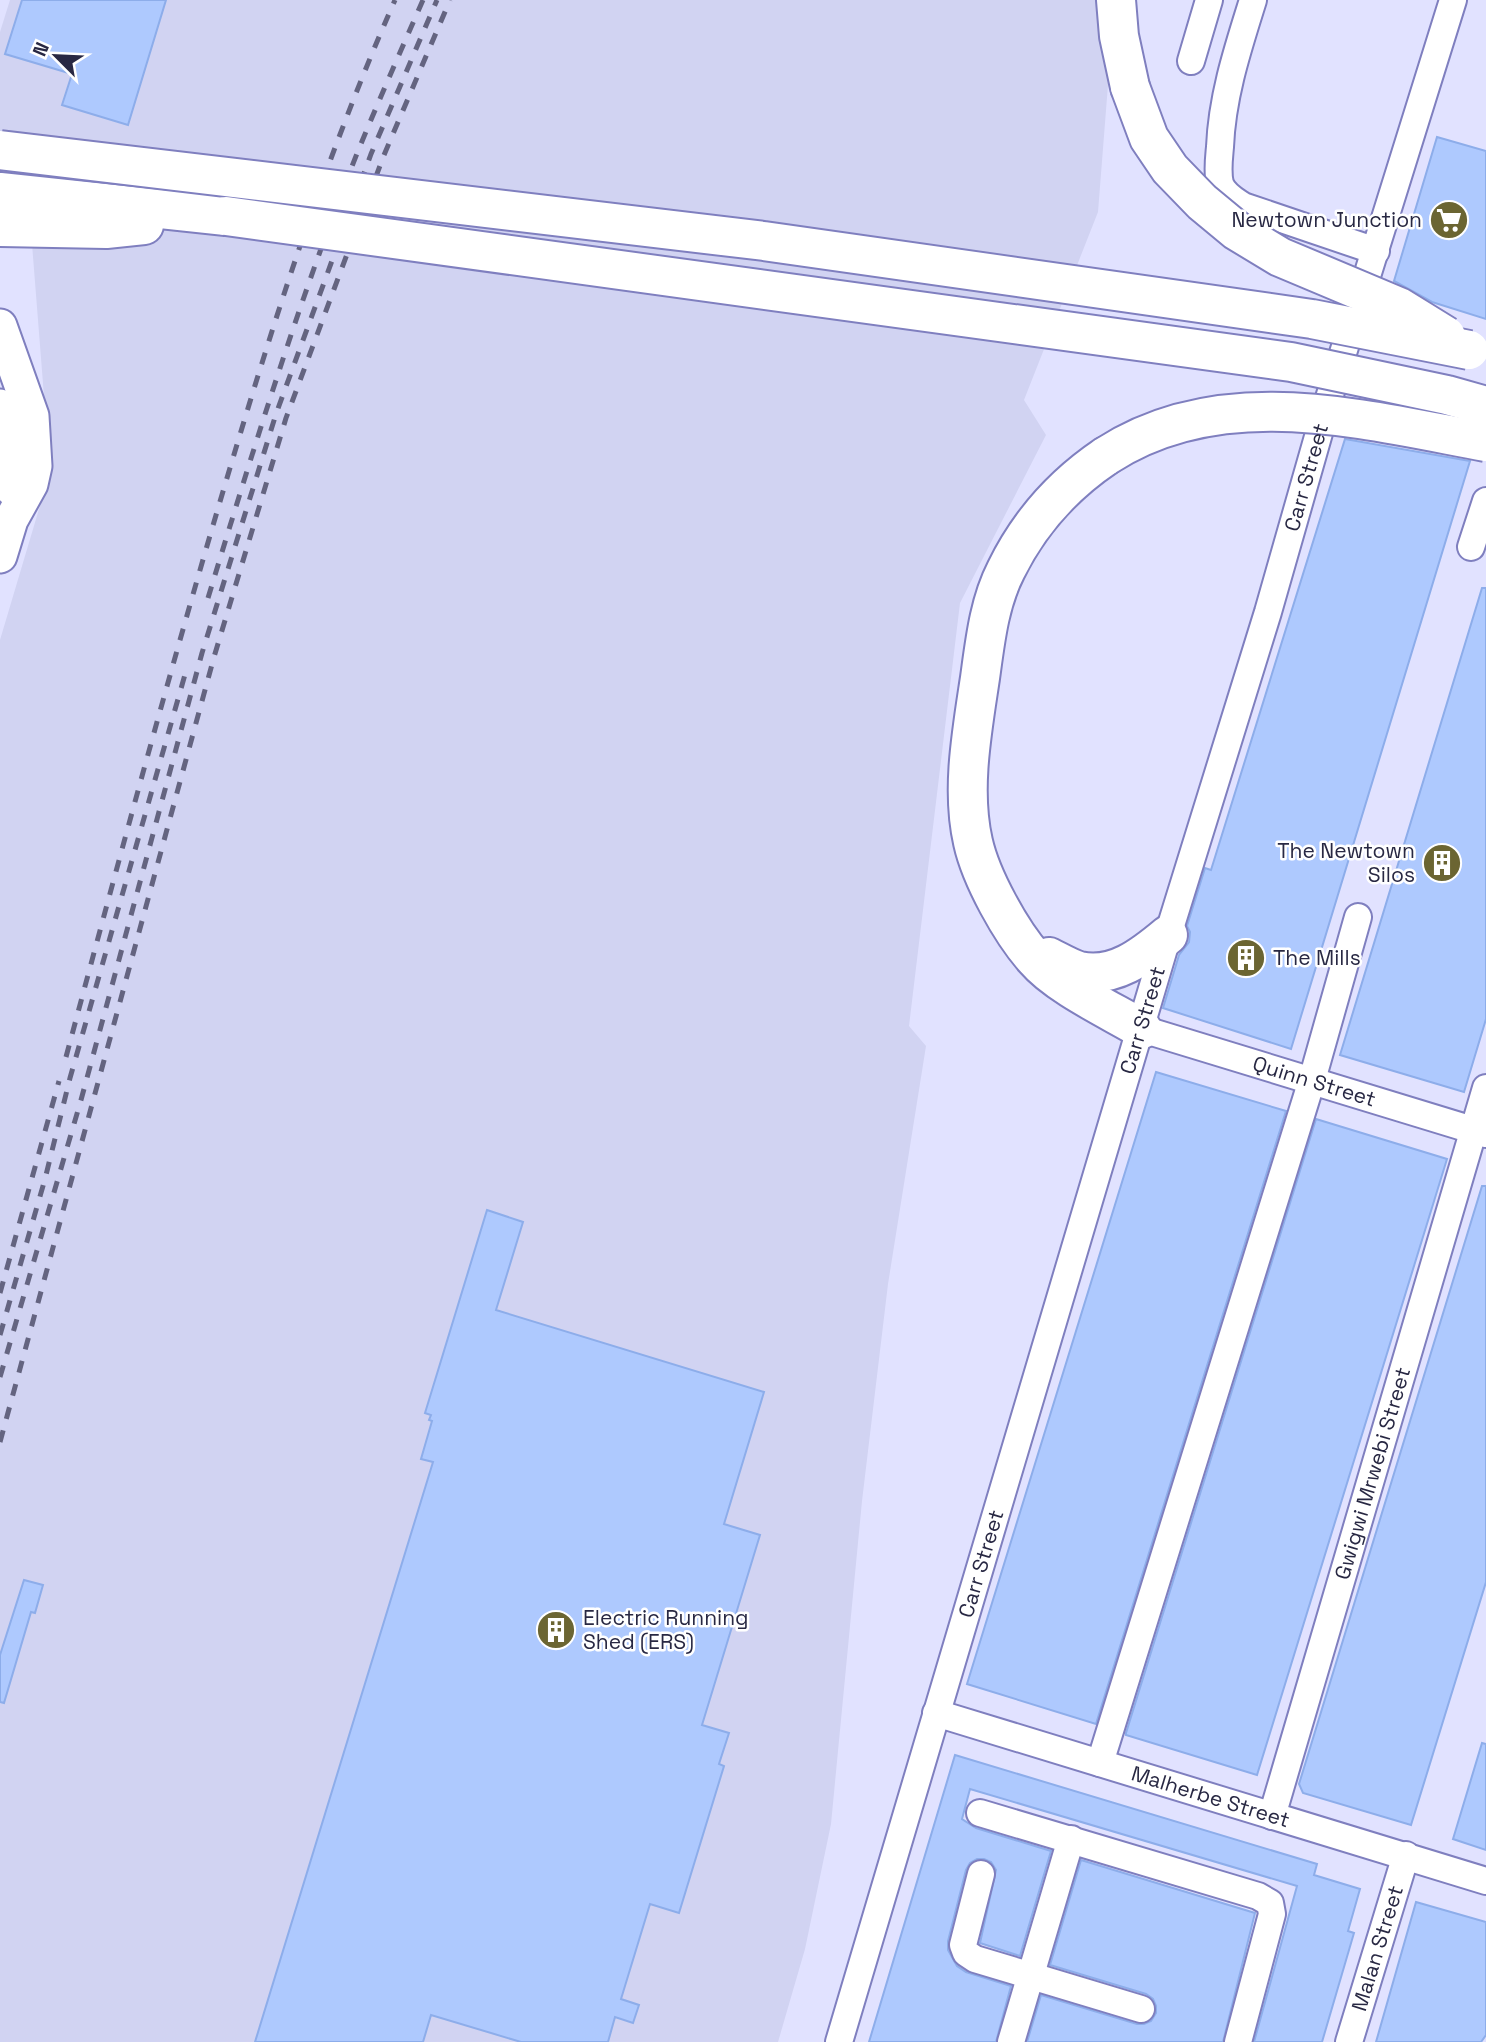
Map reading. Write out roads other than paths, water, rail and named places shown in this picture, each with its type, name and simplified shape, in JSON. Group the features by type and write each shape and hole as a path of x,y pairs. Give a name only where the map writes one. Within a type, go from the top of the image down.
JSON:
{"highway":[{"path":"1116,0 1119,36 1130,87 1149,138 1170,169 1202,202 1237,231 1280,257 1399,307 1478,352"},
{"path":"0,150 764,241 1312,319 1478,352"},
{"path":"0,192 226,216 1291,362 1447,395 1486,406"},
{"path":"0,227 106,229 226,216"},
{"path":"1142,1029 1054,976 1036,961 994,895 973,844 969,786 972,733 986,637 993,604 1004,573 1022,540 1062,490 1107,456 1128,442 1158,429 1195,418 1234,412 1291,412 1366,420 1486,444"},
{"path":"1025,946 1076,970 1103,972 1140,959 1168,935"}],"main road":[{"path":"0,326 32,416 34,466 31,484 11,520 0,556"},
{"path":"0,405 5,416 11,450 11,520"}],"street":[{"path":"1191,61 1209,0"},
{"path":"1253,0 1221,119 1220,185 1227,196 1242,206 1376,251"},
{"name":"Carr Street","path":"839,2042 1168,935 1268,612 1329,398 1454,0"},
{"path":"1329,398 1486,444"},
{"path":"1471,547 1486,501"},
{"path":"1100,1763 1312,1080 1358,917"},
{"name":"Quinn Street","path":"1142,1029 1480,1132"},
{"name":"Gwigwi Mrwebi Street","path":"1272,1816 1480,1132 1486,1088"},
{"name":"Malherbe Street","path":"936,1713 1486,1881"},
{"path":"980,1813 1258,1896 1270,1903 1272,1914 1238,2042"},
{"path":"1011,2042 1071,1839"},
{"name":"Malan Street","path":"1349,2042 1406,1856"},
{"path":"981,1874 963,1945 966,1953 975,1959 1030,1977 1141,2009"}],"railway":[{"path":"66,1057 183,630 262,364 323,180 395,0"},
{"path":"208,598 260,429 317,261 358,151 423,0"},
{"path":"0,1377 81,1100 202,653 276,414 371,154 437,0"},
{"path":"0,1442 214,657 286,418 384,155 450,0"},
{"path":"0,1335 186,671"},
{"path":"0,1293 59,1081"}],"place":[{"name":"Newtown Junction","path":"1449,220"},
{"name":"The Newtown Silos","path":"1442,863"},
{"name":"The Mills","path":"1246,958"},
{"name":"Electric Running Shed (ERS)","path":"556,1630"}]}
